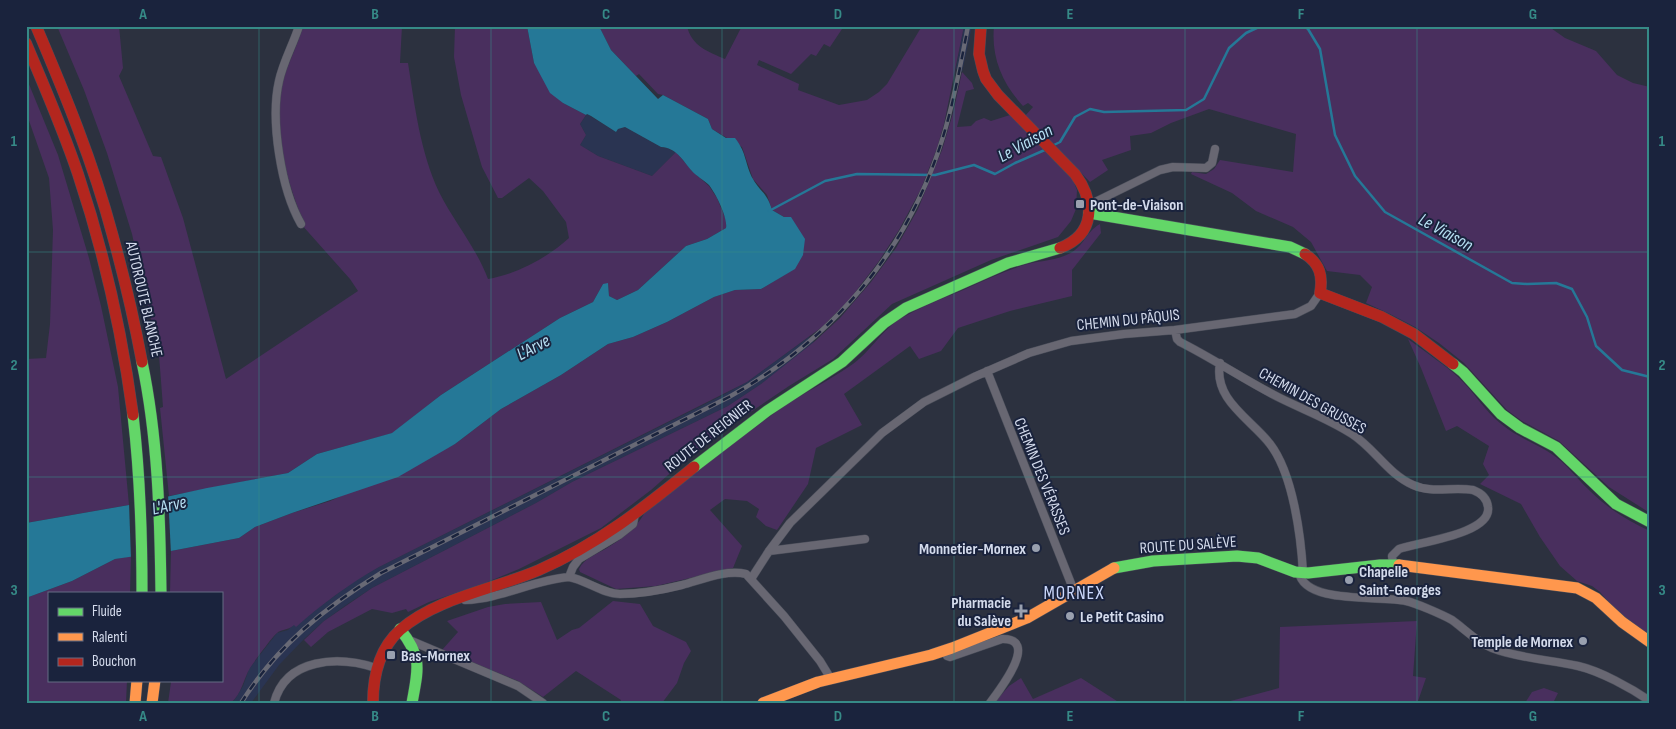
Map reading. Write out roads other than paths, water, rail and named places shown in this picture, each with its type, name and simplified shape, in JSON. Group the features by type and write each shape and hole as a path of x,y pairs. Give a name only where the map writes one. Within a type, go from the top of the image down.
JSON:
{"main road":[{"name":"AUTOROUTE BLANCHE","path":"36,26 70,107 106,207 127,285 151,416 160,513 160,592"},
{"path":"981,26 978,53 983,74 993,89 1013,111 1075,174 1087,192 1089,209 1290,246 1305,252 1317,264 1322,280 1320,293 1382,317 1414,334 1463,372 1505,418 1556,448 1616,504 1650,522"},
{"name":"AUTOROUTE BLANCHE","path":"26,43 58,119 90,213 118,323 133,418 141,499 142,592"},
{"name":"ROUTE DE REIGNIER","path":"373,703 376,668 386,646 400,629 422,615 517,578 560,559 606,534 635,514 736,432 845,360 899,312 924,299 1018,259 1066,246 1075,240 1083,230 1089,209"},
{"name":"ROUTE DU SALÈVE","path":"764,703 805,686 945,651 1020,621 1114,568 1166,560 1244,556 1258,558 1301,573 1392,564 1425,566 1567,586 1585,590 1596,596 1618,619 1650,642"},
{"path":"400,629 415,649 418,664 412,703"},
{"path":"135,703 137,682"},
{"path":"152,703 155,682"}],"street":[{"path":"299,26 280,76 276,117 279,151 287,187 292,206 301,224"},
{"path":"1089,209 1160,170 1173,167 1206,168 1212,163 1215,149"},
{"name":"CHEMIN DU PÂQUIS","path":"751,579 769,551 799,514 876,439 898,420 924,402 1029,352 1070,341 1175,330 1295,314 1311,306 1320,293"},
{"name":"CHEMIN DES GRUSSES","path":"1175,330 1180,342 1280,398 1349,432 1407,482 1431,490 1473,490 1486,500 1488,512 1483,521 1476,526 1466,531 1399,549 1392,556 1392,564"},
{"path":"1220,363 1218,374 1223,390 1238,411 1262,434 1272,447 1286,475 1301,544 1301,573 1303,583 1308,587 1319,592 1338,595 1406,600 1449,619 1484,645 1501,651 1583,668 1637,692 1650,701"},
{"name":"CHEMIN DES VÉRASSES","path":"987,371 1074,591"},
{"path":"569,577 578,559 619,535 633,524 635,514"},
{"path":"769,551 865,538"},
{"path":"458,600 480,600 551,580 569,577 579,579 606,591 620,594 679,586 740,572 746,574 751,579 820,661 831,679"},
{"path":"945,651 947,656 950,657 1002,639 1014,642 1018,649 1016,661 1010,674 990,703"},
{"path":"409,640 518,686 543,703"},
{"path":"274,703 278,691 285,681 293,673 304,667 323,662 353,662 376,668"}],"water":[{"name":"L'Arve","path":"527,26 599,26 611,50 658,99 663,95 708,119 712,129 726,138 735,138 742,149 753,179 768,199 772,210 784,217 791,217 805,239 803,255 795,269 761,289 735,290 714,297 667,322 633,337 608,344 561,375 501,409 455,444 398,477 255,527 239,538 115,559 72,581 26,598 26,523 129,505 288,473 317,454 392,433 441,395 560,318 593,302 603,284 608,283 609,296 617,300 638,290 686,246 707,239 726,228 723,212 712,189 675,152 661,147 625,127 618,129 616,132 591,116 563,103 550,93 534,63"}],"waterway":[{"name":"Le Viaison","path":"1052,146 1060,142 1075,117 1090,109 1104,112 1186,110 1204,99 1229,48 1246,33 1261,26"},
{"name":"Le Viaison","path":"1304,26 1308,29 1320,49 1335,135 1355,176 1385,212 1512,283 1556,283 1572,289 1587,317 1596,346 1622,370 1650,377"},
{"name":"Le Viaison","path":"769,211 825,181 857,174 935,175 974,165 995,174 1047,149"}],"railway":[{"path":"241,703 255,682 286,646 321,614 360,586 381,573 729,397 767,374 801,348 833,319 862,288 887,254 909,218 928,179 951,110 968,26"}],"place":[{"name":"Pont-de-Viaison","path":"1080,204"},
{"name":"Monnetier-Mornex","path":"1036,548"},
{"name":"Chapelle Saint-Georges","path":"1349,580"},
{"name":"Pharmacie du Salève","path":"1021,611"},
{"name":"Le Petit Casino","path":"1070,616"},
{"name":"Temple de Mornex","path":"1583,641"},
{"name":"Bas-Mornex","path":"391,655"}],"district":[{"name":"MORNEX","path":"1074,592"}]}
